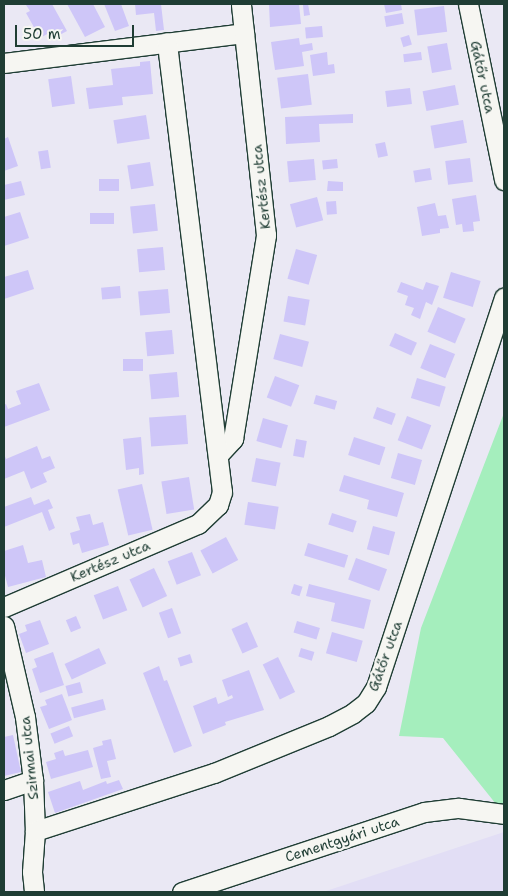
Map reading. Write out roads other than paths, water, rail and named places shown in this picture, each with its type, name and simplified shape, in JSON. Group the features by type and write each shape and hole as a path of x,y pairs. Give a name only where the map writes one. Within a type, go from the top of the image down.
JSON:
{"street":[{"name":"Kertész utca","path":"219,454 233,439 266,235 240,4"},
{"name":"Gátőr utca","path":"468,4 504,180"},
{"path":"4,63 244,33"},
{"name":"Kertész utca","path":"4,607 198,524 218,505 222,492 219,454 167,42"},
{"name":"Gátőr utca","path":"35,830 214,773 329,726 353,713 366,703 376,687 504,298"},
{"name":"Szirmai utca","path":"4,626 25,717 33,780 35,830 32,872 34,892"},
{"path":"4,790 33,780"},
{"name":"Cementgyári utca","path":"182,892 424,812 458,808 504,814"}]}
